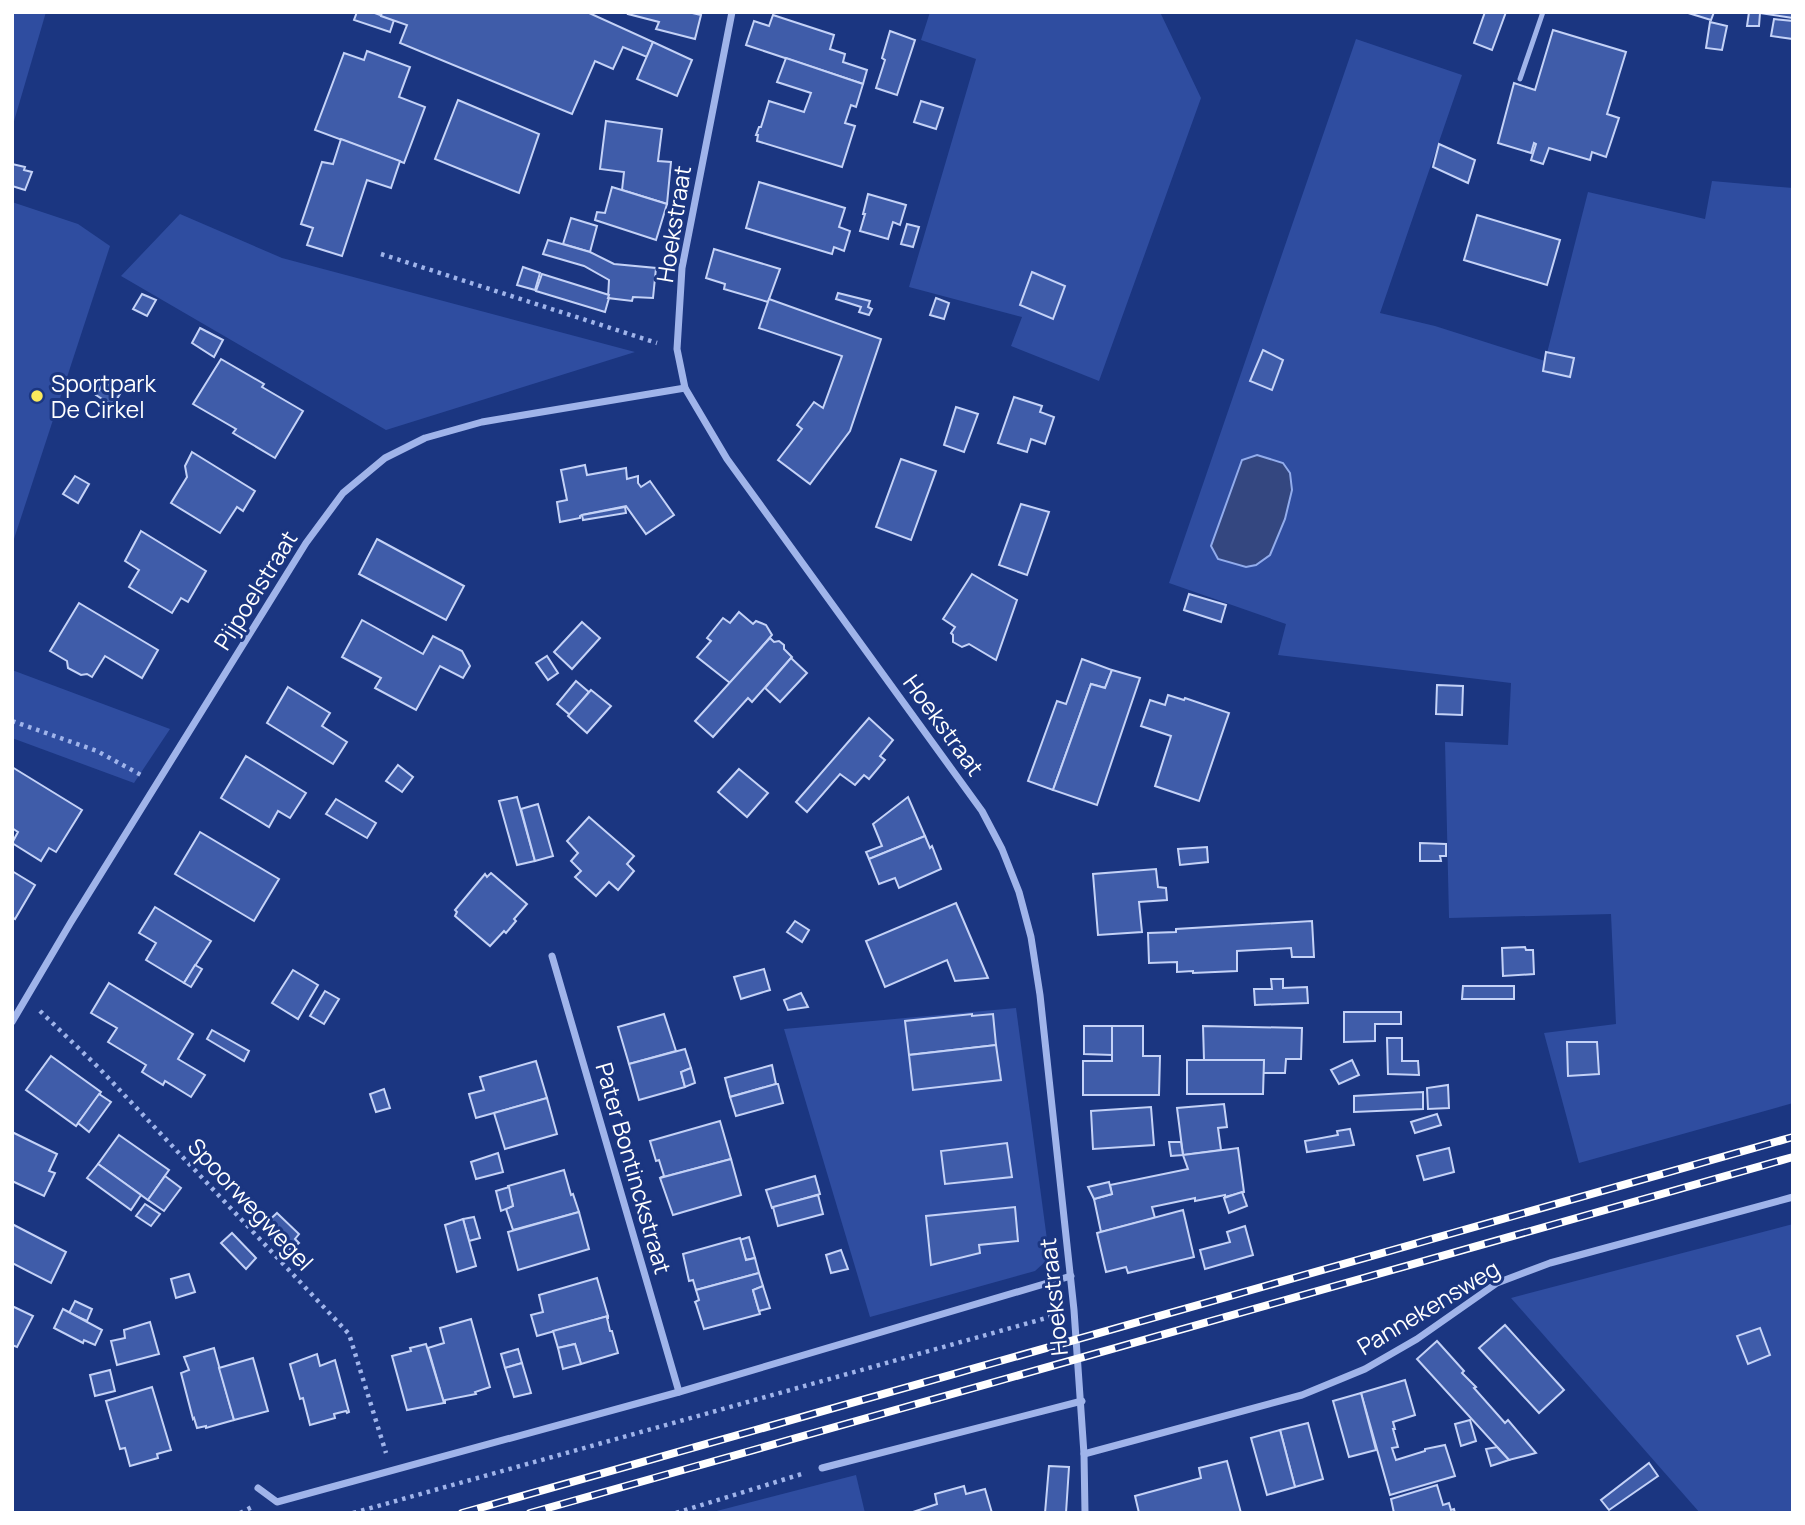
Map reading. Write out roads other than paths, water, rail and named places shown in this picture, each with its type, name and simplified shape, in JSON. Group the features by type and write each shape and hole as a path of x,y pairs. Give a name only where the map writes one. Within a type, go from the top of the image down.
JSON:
{"street":[{"name":"Hoekstraat","path":"732,12 682,268 677,349 685,388 727,459 982,811 1002,849 1019,892 1031,937 1040,995 1071,1276 1082,1401 1085,1513"},
{"name":"Pijpoelstraat","path":"12,1022 306,543 343,493 385,458 425,438 482,422 685,388"},
{"name":"Pater Bontinckstraat","path":"552,956 679,1392"},
{"name":"Pannekensweg","path":"1084,1454 1302,1395 1365,1369 1417,1339 1497,1283 1549,1263 1793,1197"},
{"path":"258,1489 277,1502 679,1392 1071,1276"},
{"path":"822,1468 1082,1401"}],"lane":[{"path":"1520,79 1542,12"}],"railway":[{"path":"462,1513 1793,1137"},
{"path":"530,1513 1793,1157"}],"place":[{"name":"Sportpark De Cirkel","path":"37,396"}]}
